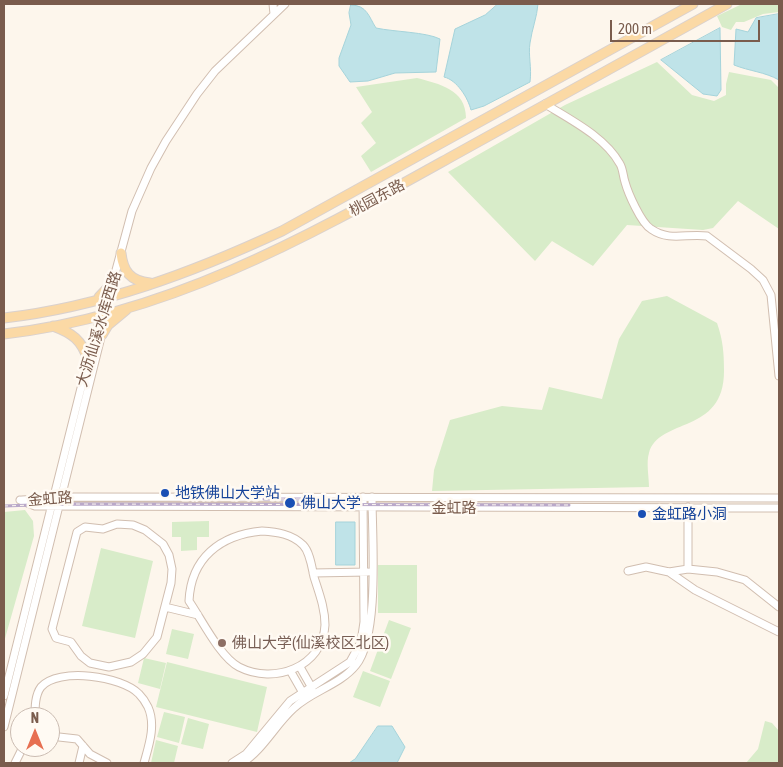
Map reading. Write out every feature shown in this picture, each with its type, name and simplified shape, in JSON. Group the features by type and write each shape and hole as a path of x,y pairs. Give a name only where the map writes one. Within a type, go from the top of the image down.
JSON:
{"main road":[{"name":"桃园东路","path":"4,318 109,296 152,284 225,257 282,231 693,4"},
{"name":"桃园东路","path":"4,334 53,326 130,307 223,275 290,245 726,4"},
{"path":"121,252 125,271 132,278 140,282 152,284"},
{"path":"92,300 101,296 114,281"},
{"path":"102,335 117,316 130,307"},
{"path":"53,326 76,336 84,346 88,360"}],"street":[{"path":"273,4 274,14"},
{"name":"大沥仙溪水库西路","path":"60,481 88,360 114,281 132,211 151,168 181,116 215,71 285,4"},
{"path":"545,104 606,144 620,165 625,184 644,222 651,229 672,237 706,236 763,280 776,310 779,376"},
{"path":"4,696 60,481 102,335 104,314"},
{"path":"60,481 68,493 74,497"},
{"path":"40,498 52,490 60,481"},
{"name":"金虹路","path":"779,498 57,497 20,500 35,506 779,508"},
{"path":"242,763 251,758 309,692 350,662 361,642 364,622 363,497"},
{"path":"232,763 246,754 290,701 334,683 356,665 365,647 369,631 372,497"},
{"path":"4,727 8,685 47,523 55,505"},
{"path":"35,506 45,515 47,523"},
{"path":"688,507 688,569"},
{"path":"117,524 133,525 145,530 163,544 172,569 171,583 165,607 157,637 143,654 122,665 109,667 96,664 81,656 70,642 56,638 52,629 77,532 81,528 103,529 117,524"},
{"path":"262,530 279,532 294,538 305,546 313,573 323,605 325,626 321,643 307,662 290,672 266,674 239,667 222,652 189,601 194,573 202,560 214,548 233,536 262,530"},
{"path":"628,571 646,567 669,572 688,569 717,572 745,580 779,607"},
{"path":"313,573 371,572"},
{"path":"669,572 694,590 779,632"},
{"path":"165,607 198,615"},
{"path":"94,676 96,664"},
{"path":"300,667 309,692"},
{"path":"290,672 309,692"},
{"path":"36,707 37,694 42,686 65,677 94,676 128,686 139,694 148,707 152,723 144,763"},
{"path":"60,737 77,740 100,761 107,763"},
{"path":"79,763 83,746"}],"green space":[{"path":"742,4 779,4 779,12 763,14 744,22 736,22 731,30 722,27 717,16"},
{"path":"657,62 692,95 714,101 726,95 729,72 771,80 779,88 779,229 738,201 713,228 703,230 627,225 593,266 552,241 535,261 448,172 565,105"},
{"path":"417,78 450,89 461,100 465,108 466,118 371,172 361,156 376,143 361,123 372,112 356,87"},
{"path":"667,296 717,323 723,347 724,371 721,391 714,406 703,416 665,434 655,442 648,457 649,487 432,491 434,470 450,420 502,406 542,410 549,387 602,399 619,339 642,301"},
{"path":"25,510 33,521 34,536 4,642 4,512"},
{"path":"209,521 209,537 197,537 197,550 181,551 181,537 172,537 172,522"},
{"path":"101,548 153,561 135,638 82,626"},
{"path":"378,565 417,565 417,613 378,613"},
{"path":"389,620 411,628 391,679 370,671"},
{"path":"172,629 194,634 188,659 166,654"},
{"path":"144,658 166,663 160,689 138,683"},
{"path":"167,662 267,687 257,732 156,707"},
{"path":"363,671 390,681 380,707 353,697"},
{"path":"164,712 185,717 179,743 157,737"},
{"path":"188,718 209,724 203,749 181,744"},
{"path":"765,721 772,723 779,731 779,763 746,763 758,749"},
{"path":"156,740 178,746 174,763 151,763"}],"water":[{"path":"498,4 538,4 531,38 530,82 484,106 471,110 461,90 444,77 455,29 485,15"},
{"path":"351,5 364,9 376,28 427,35 440,39 436,72 395,73 368,81 350,82 339,66 339,58 351,25 349,13"},
{"path":"779,14 779,80 734,65 736,29 748,32 756,18"},
{"path":"720,28 721,90 717,96 703,94 661,60"},
{"path":"336,522 355,522 355,565 336,565"},
{"path":"378,726 392,726 405,747 397,763 349,763 355,759"}],"railway":[{"path":"264,499 339,499"},
{"path":"4,506 61,504 569,505"}],"place":[{"name":"地铁佛山大学站","path":"165,493"},
{"name":"佛山大学","path":"290,503"},
{"name":"金虹路小洞","path":"642,514"},
{"name":"佛山大学(仙溪校区北区)","path":"222,643"}]}
